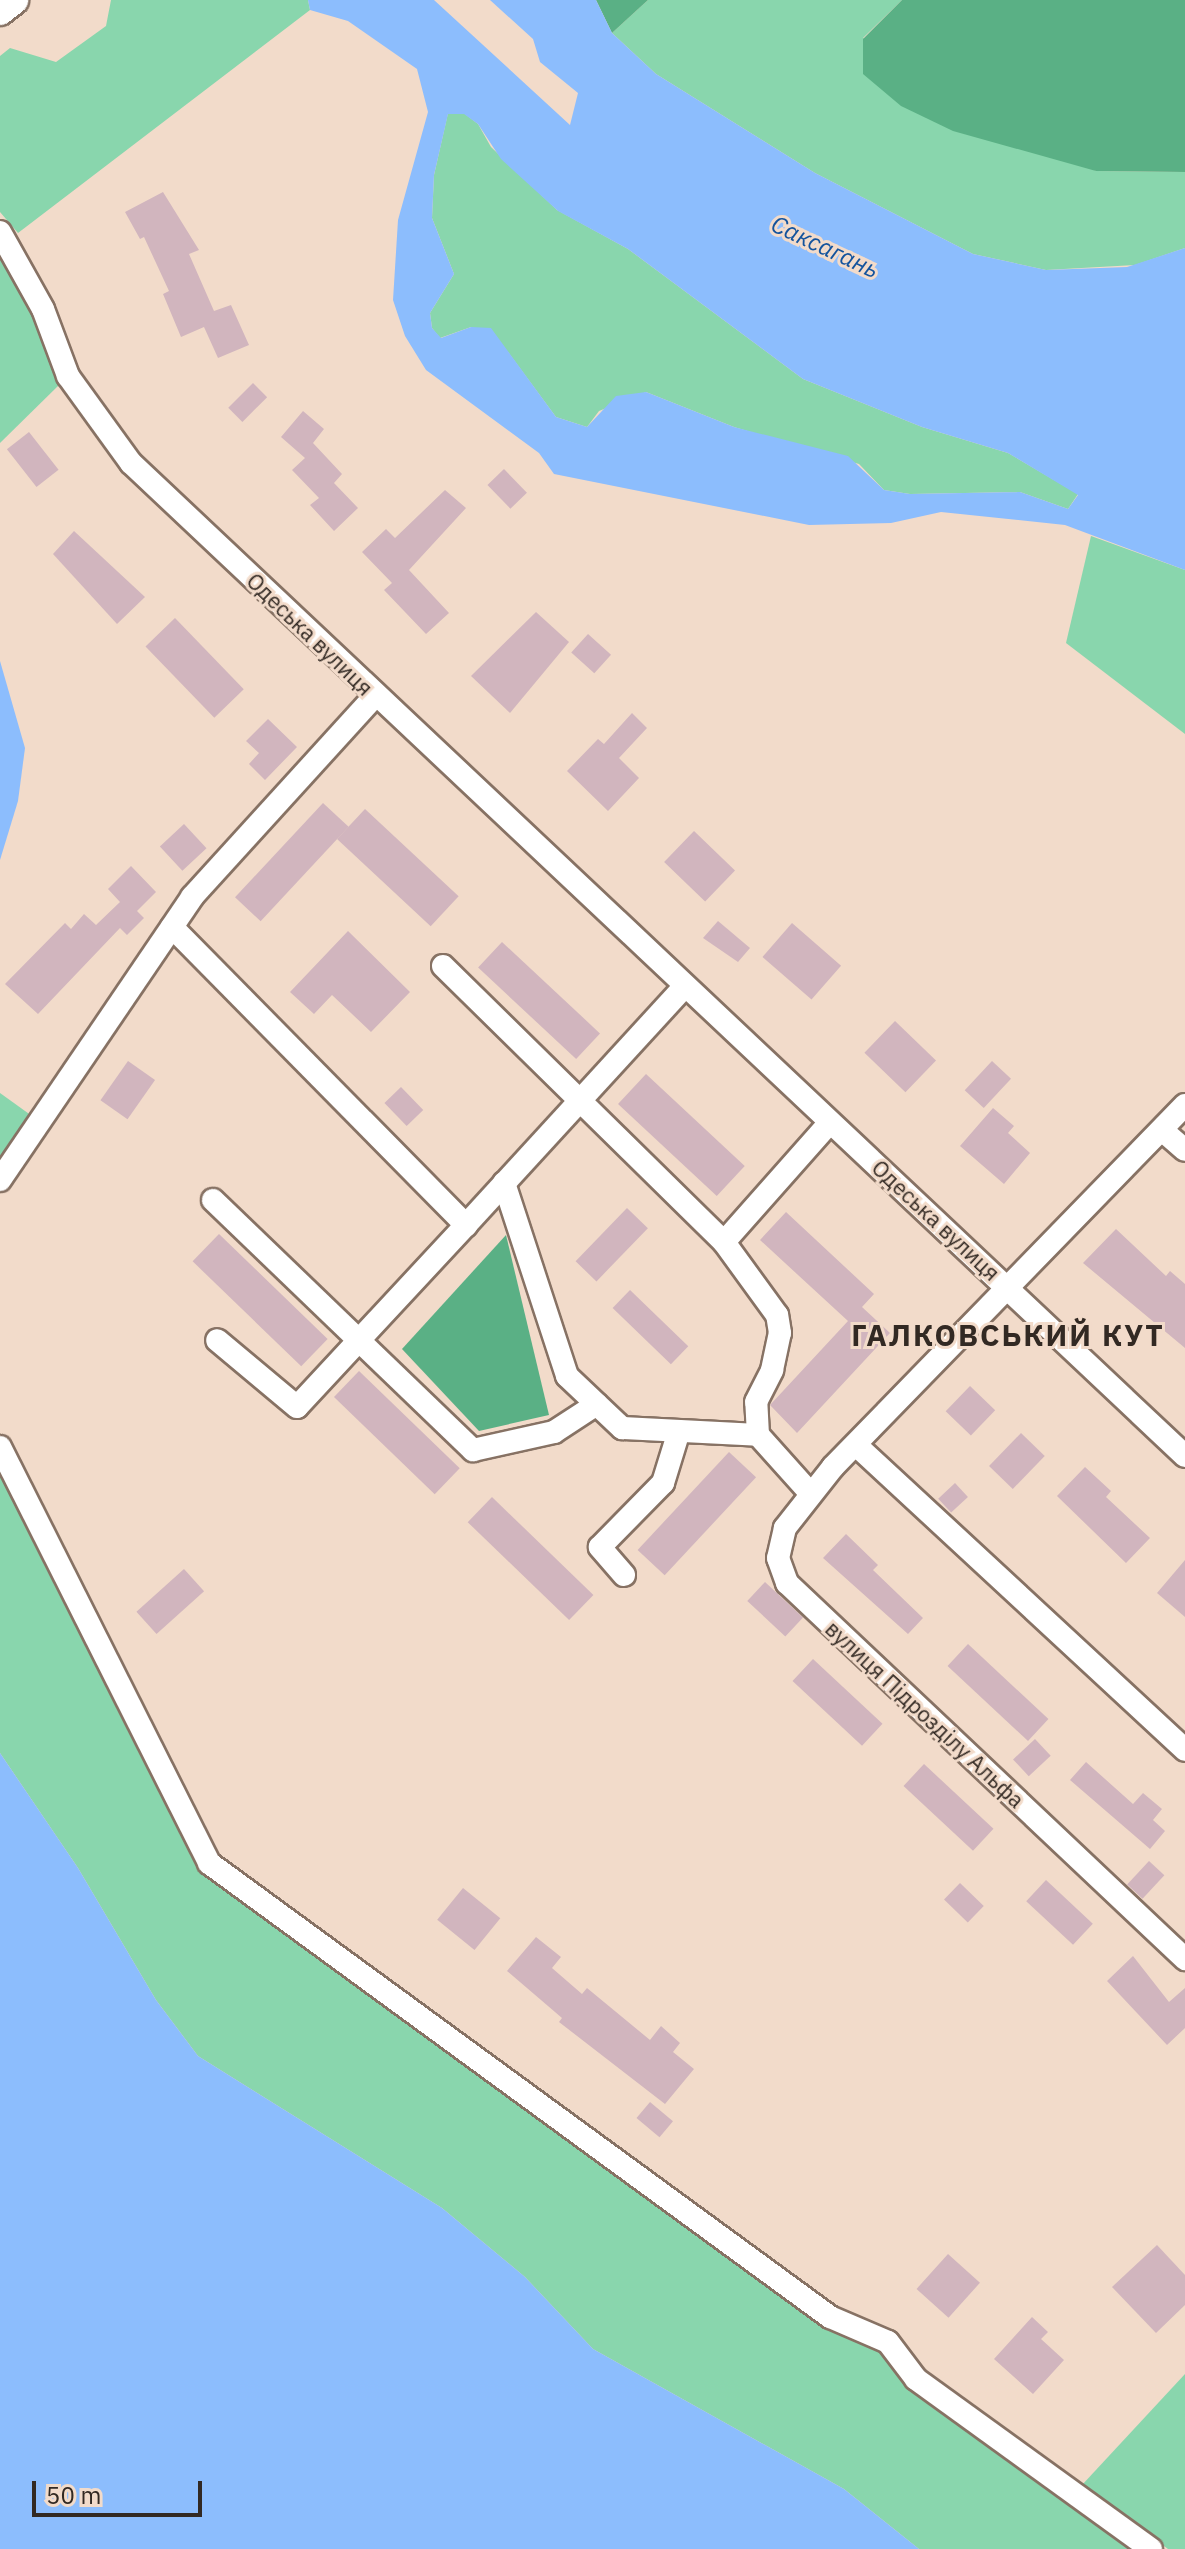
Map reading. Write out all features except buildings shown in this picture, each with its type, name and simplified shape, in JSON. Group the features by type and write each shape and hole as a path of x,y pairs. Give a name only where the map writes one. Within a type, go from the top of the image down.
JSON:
{"main road":[{"path":"0,11 14,0"}],"street":[{"name":"Одеська вулиця","path":"0,232 43,309 68,376 131,463 1185,1456"},
{"path":"0,1180 192,897 375,696"},
{"path":"172,927 466,1225"},
{"path":"443,966 724,1242 777,1315 780,1333 772,1370 756,1402 758,1435 811,1494"},
{"path":"217,1340 297,1407 685,986"},
{"name":"вулиця Підрозділу Альфа","path":"1185,1105 811,1494 785,1528 778,1558 787,1583 1185,1959"},
{"path":"724,1242 734,1225 830,1122"},
{"path":"1162,1130 1185,1150"},
{"path":"504,1183 567,1376 622,1428 758,1435"},
{"path":"213,1200 473,1450 554,1432 597,1404"},
{"path":"624,1575 600,1547 663,1483 679,1431"},
{"path":"856,1445 1185,1750"},
{"path":"0,1447 209,1863 830,2317 888,2342 916,2379 1151,2549"}],"green space":[{"path":"111,0 308,0 310,10 18,233 0,212 0,56 10,48 56,62 106,26"},
{"path":"596,0 648,0 612,33"},
{"path":"648,0 902,0 863,38 1096,171 1185,172 1185,248 1135,265 1046,270 973,254 815,173 656,74 612,33"},
{"path":"902,0 1185,0 1185,172 1096,171 953,131 901,106 863,74 863,39"},
{"path":"448,113 465,114 478,124 491,147 557,210 628,249 803,379 922,427 1008,453 1078,494 1068,509 1020,492 910,494 884,490 859,464 734,427 646,392 599,411 587,427 556,417 508,352 471,327 440,338 432,328 430,313 454,274 432,218 434,175"},
{"path":"0,251 32,313 59,385 0,443"},
{"path":"1091,536 1185,570 1185,734 1066,643"},
{"path":"0,1093 32,1116 0,1161"},
{"path":"506,1235 549,1415 479,1431 402,1349"},
{"path":"0,1465 199,1867 826,2325 883,2349 1139,2549 919,2549 844,2489 593,2349 525,2277 442,2208 198,2056 156,2000 78,1868 0,1753"},
{"path":"1185,2374 1185,2549 1168,2549 1082,2485"}],"water":[{"name":"Саксагань","path":"308,0 434,0 570,125 578,93 540,62 533,39 490,0 596,0 612,33 656,74 815,173 973,254 1046,270 1127,267 1185,248 1185,570 1065,525 941,512 891,523 809,525 554,474 539,453 426,370 405,336 393,300 398,220 428,112 417,69 348,21 310,10","holes":["448,114 464,114 478,124 501,159 558,211 628,249 803,379 922,427 1008,453 1078,495 1068,509 1020,492 910,494 884,490 848,456 734,427 646,392 616,396 587,427 556,417 491,328 471,327 441,338 432,328 430,313 454,274 432,218 434,175"]},
{"path":"0,661 25,748 18,801 0,860"},
{"path":"0,1753 78,1868 156,2000 198,2056 442,2208 525,2277 593,2349 844,2489 919,2549 0,2549"}],"district":[{"name":"ГАЛКОВСЬКИЙ КУТ","path":"1008,1335"}]}
